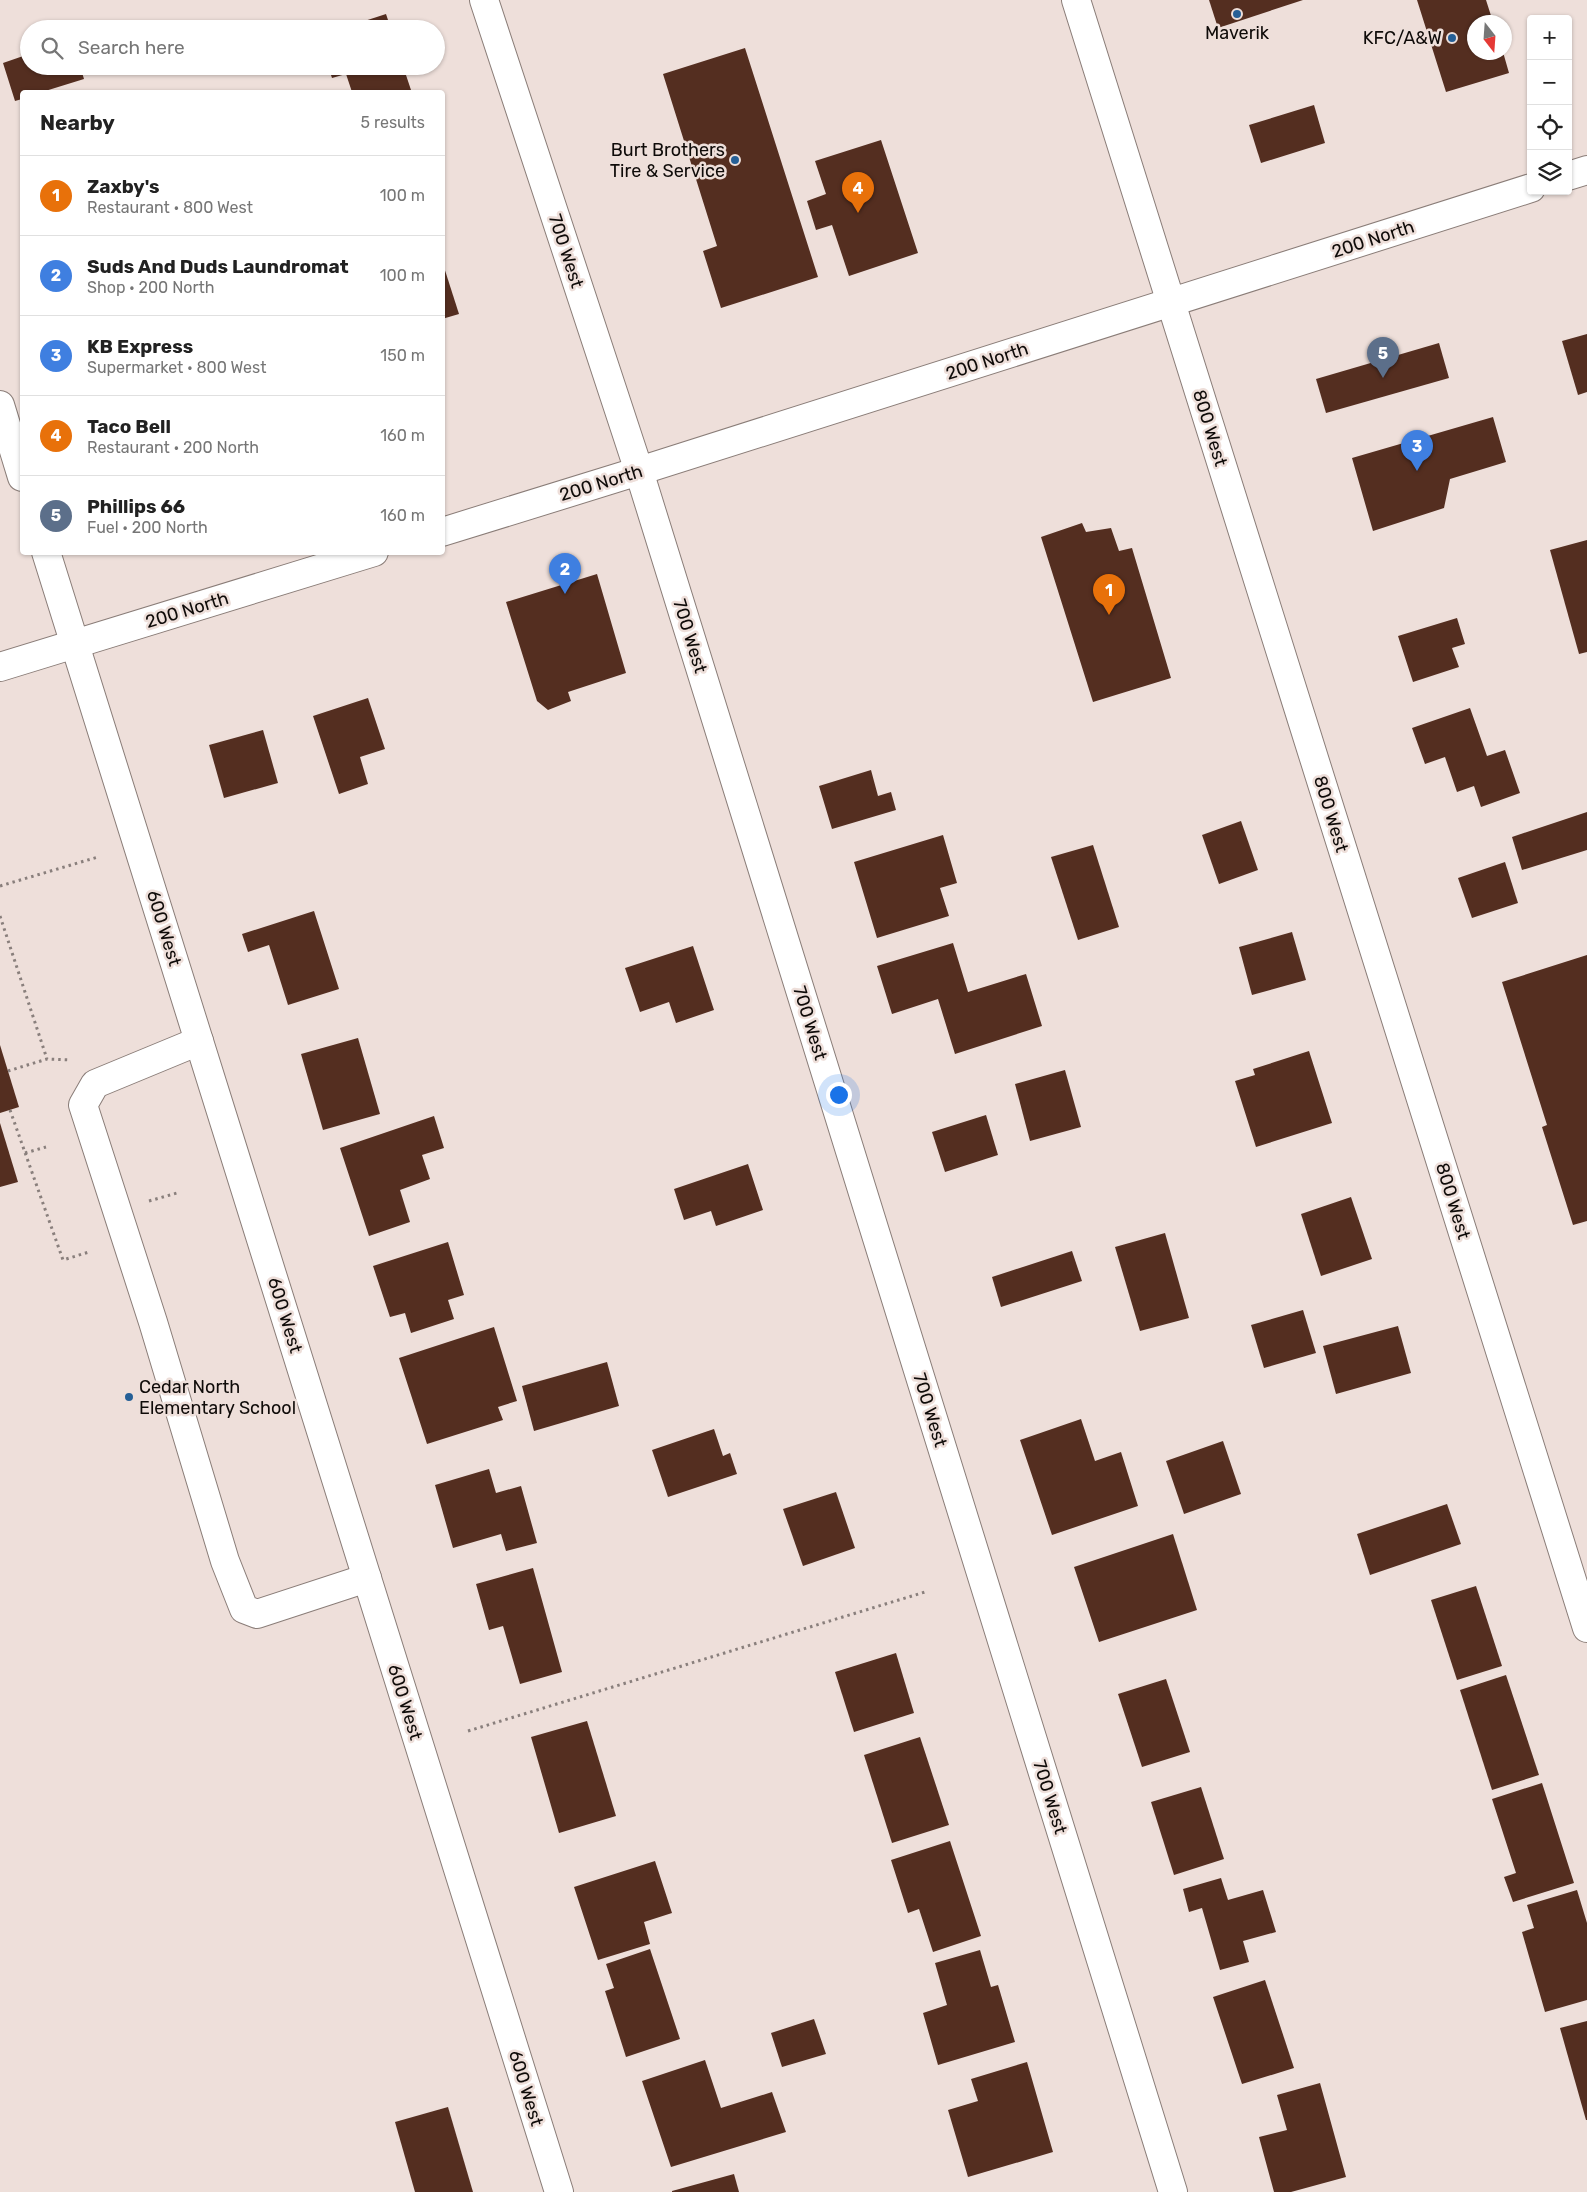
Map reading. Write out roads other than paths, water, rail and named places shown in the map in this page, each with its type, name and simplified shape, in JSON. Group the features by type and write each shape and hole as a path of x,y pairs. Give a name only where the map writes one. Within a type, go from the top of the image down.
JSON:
{"street":[{"name":"700 West","path":"484,0 639,472 1173,2192"},
{"name":"800 West","path":"1076,0 1587,1628"},
{"path":"1572,175 1587,170"},
{"name":"200 North","path":"445,531 639,472 1527,189"},
{"path":"0,405 20,470"},
{"name":"600 West","path":"47,555 559,2192"},
{"name":"200 North","path":"0,667 364,555"},
{"path":"199,1041 95,1084 83,1104 153,1322 225,1560 244,1609 257,1614 367,1578"}],"place":[{"name":"Maverik","path":"1237,14"},
{"name":"KFC/A&W","path":"1452,38"},
{"name":"Burt Brothers Tire & Service","path":"735,160"},
{"name":"Taco Bell","path":"858,213"},
{"name":"Phillips 66","path":"1383,378"},
{"name":"KB Express","path":"1417,471"},
{"name":"Suds And Duds Laundromat","path":"565,594"},
{"name":"Zaxby's","path":"1109,615"},
{"name":"Cedar North Elementary School","path":"129,1397"}]}
